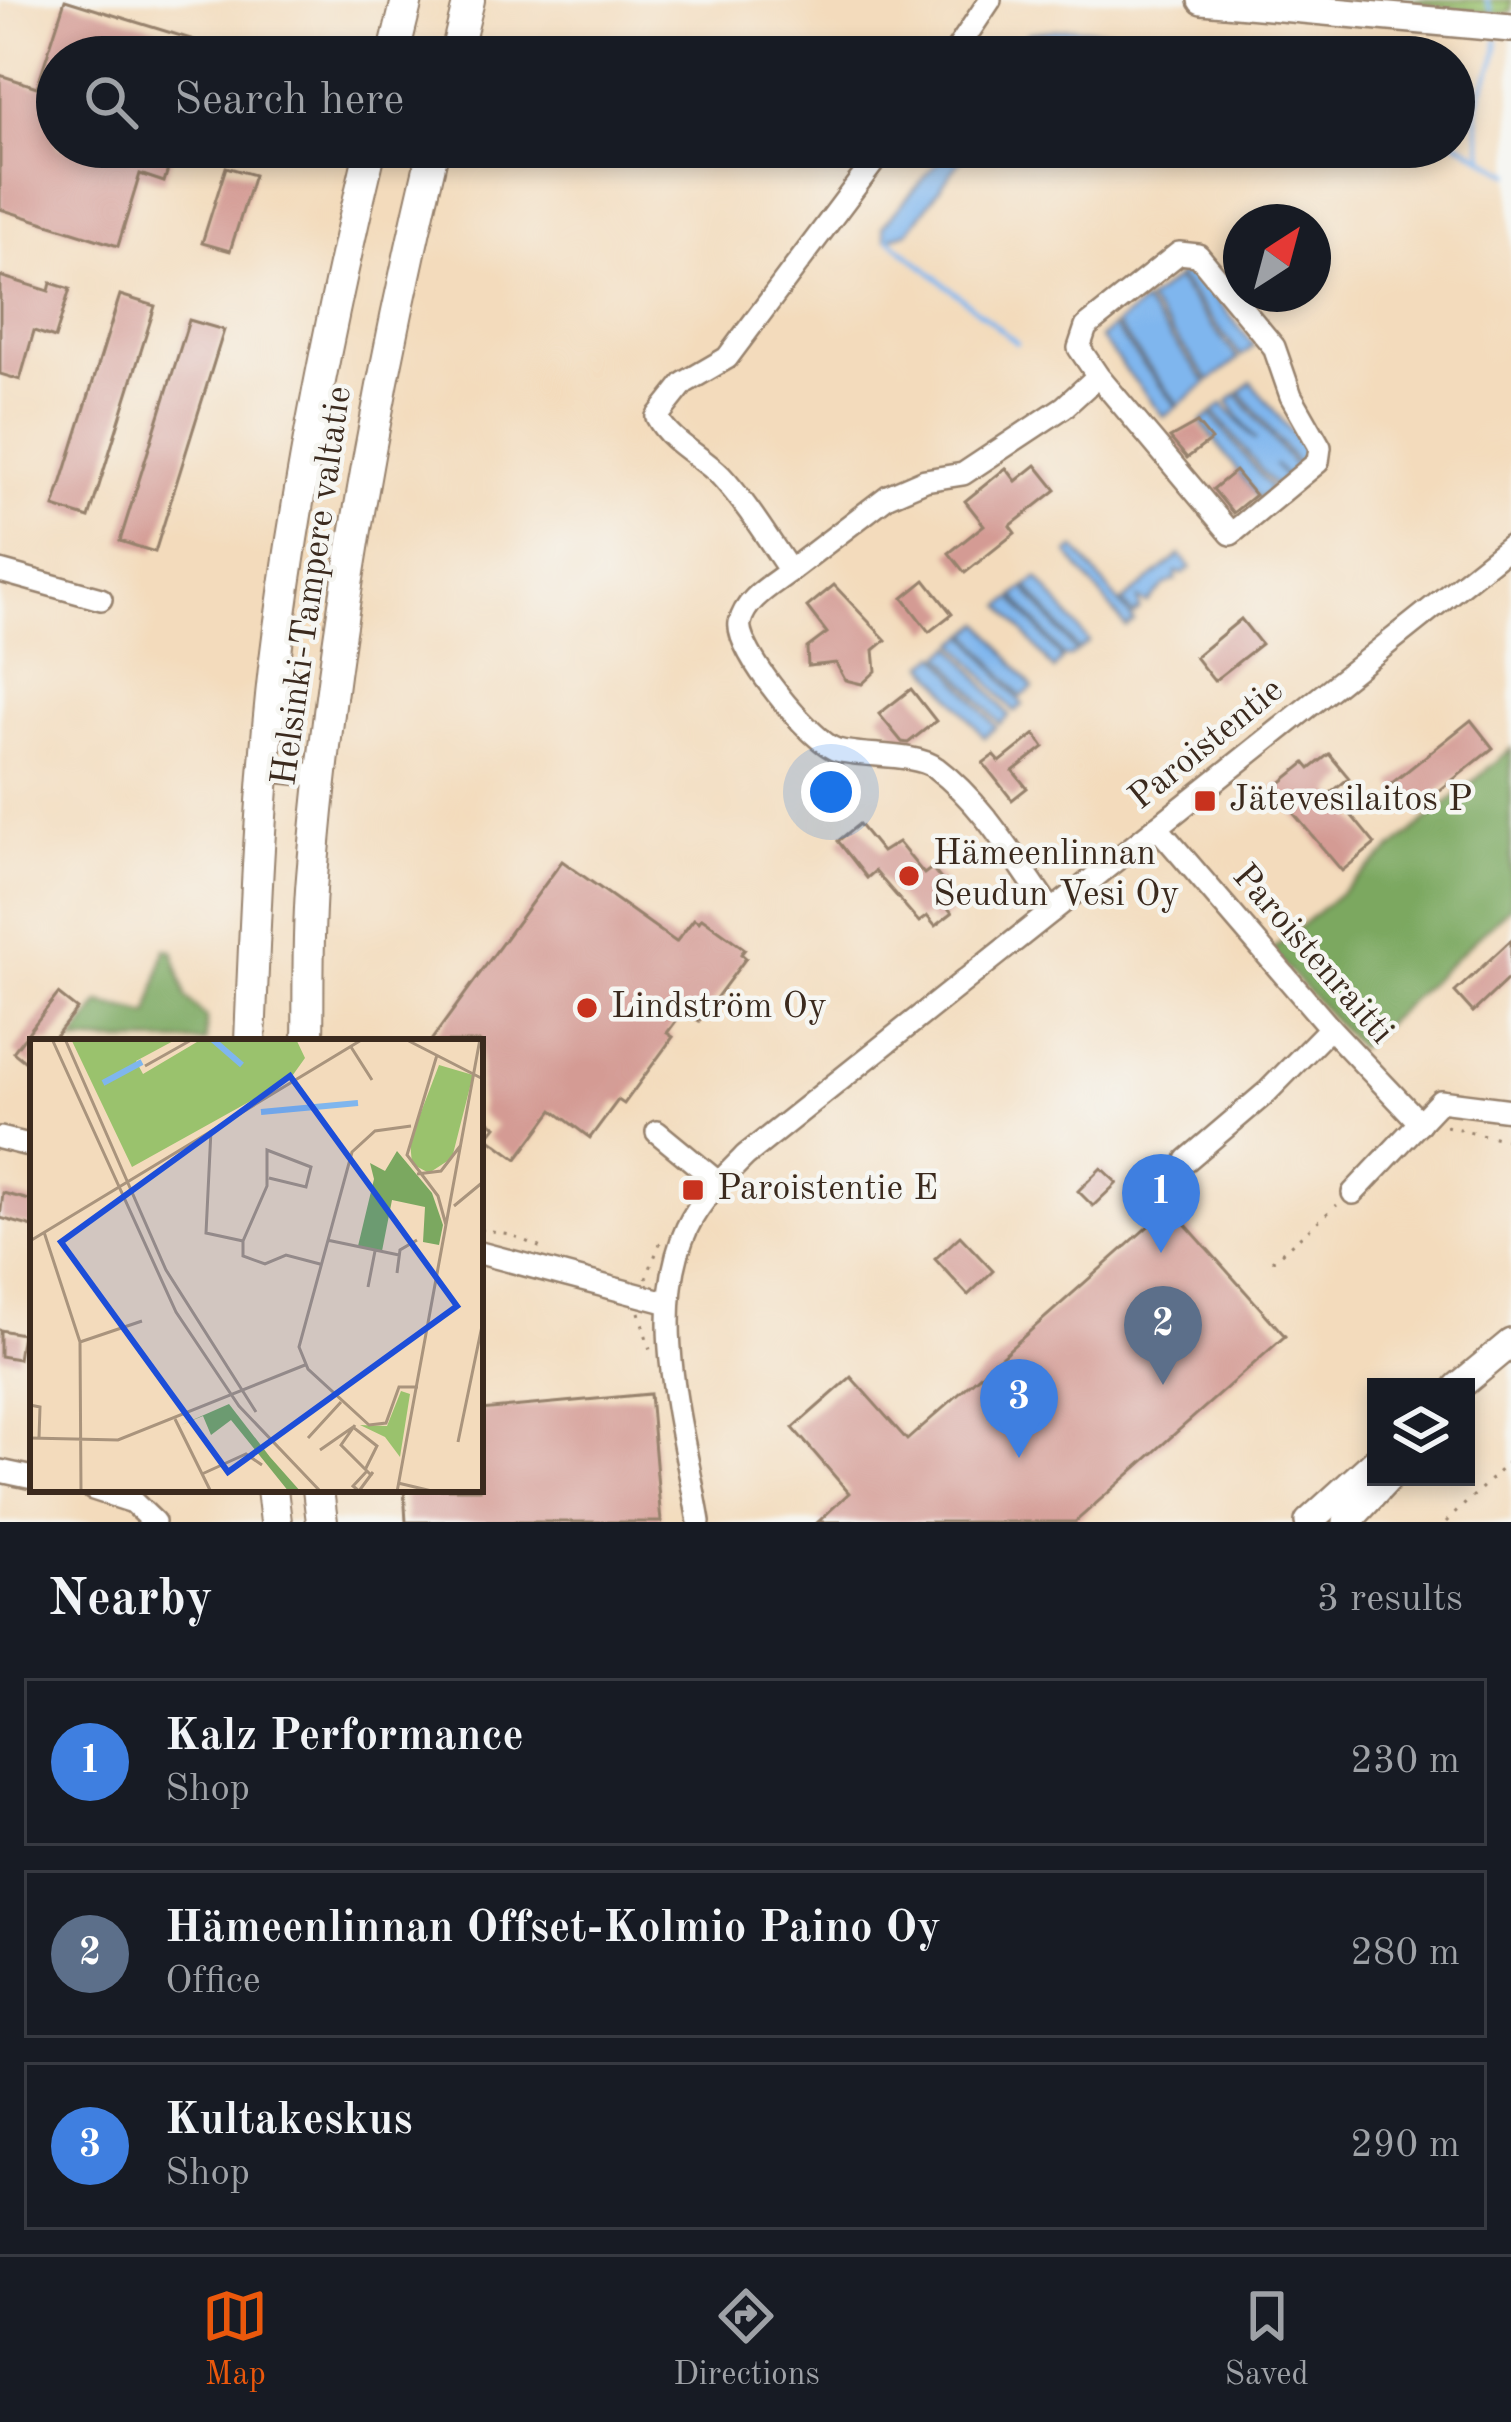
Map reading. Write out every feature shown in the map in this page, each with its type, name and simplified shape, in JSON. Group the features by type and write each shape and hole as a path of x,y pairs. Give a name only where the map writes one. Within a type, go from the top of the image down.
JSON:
{"highway":[{"path":"398,36 406,0"},
{"path":"460,36 469,0"},
{"name":"Helsinki-Tampere valtatie","path":"250,1039 256,882 274,666 310,444 366,168"},
{"name":"Helsinki-Tampere valtatie","path":"308,1039 311,880 368,452 429,168"},
{"path":"272,1492 276,1522"},
{"path":"319,1492 322,1522"}],"main road":[{"path":"1202,0 1511,28"},
{"path":"1469,1378 1511,1344"},
{"path":"1475,1384 1511,1344"},
{"path":"1309,1522 1367,1469"},
{"path":"1347,1522 1381,1486"}],"street":[{"path":"966,36 990,0"},
{"path":"790,571 724,480 666,434 657,417 684,383 727,358 868,168"},
{"path":"1179,253 1198,255 1274,347 1291,396 1320,447 1318,462 1231,534 1098,376 1079,348 1086,327 1179,253"},
{"path":"1052,911 974,805 947,777 930,763 832,749 813,735 747,653 739,634 741,617 750,602 888,496 925,480 963,474 1064,407 1098,376"},
{"name":"Paroistentie","path":"699,1522 673,1362 669,1303 687,1228 719,1183 746,1156 1511,545"},
{"path":"0,572 100,599"},
{"path":"266,770 324,776"},
{"name":"Paroistenraitti","path":"1157,827 1330,1028 1420,1123"},
{"path":"1187,1160 1267,1092 1330,1028"},
{"path":"1353,1193 1440,1101 1511,1110"},
{"path":"657,1132 719,1183"},
{"path":"0,1138 30,1145"},
{"path":"483,1254 669,1303"},
{"path":"0,1472 30,1477"},
{"path":"102,1492 133,1502 154,1522"}],"path":[{"path":"1420,1123 1511,1142"},
{"path":"1272,1261 1353,1193"},
{"path":"1446,1522 1511,1460"}],"green space":[{"path":"1387,0 1511,0 1511,12 1501,14"},
{"path":"1511,749 1511,906 1359,1048 1271,951"},
{"path":"165,949 173,951 186,997 206,1018 206,1039 75,1039 100,1003 149,1015"}],"water":[{"path":"1073,28 1167,36 1026,36"},
{"path":"933,168 955,168 908,232 886,239 883,226"},
{"path":"1190,266 1254,346 1241,356 1177,276"},
{"path":"1175,279 1238,359 1210,381 1147,301"},
{"path":"1143,303 1207,383 1179,405 1116,325"},
{"path":"1113,327 1177,407 1164,417 1100,338"},
{"path":"1251,382 1311,457 1299,466 1240,392"},
{"path":"1237,394 1296,468 1286,477 1274,464 1285,478 1274,486 1214,412 1223,404 1256,441 1228,401"},
{"path":"1211,414 1271,489 1259,499 1201,422"},
{"path":"1075,548 1134,621 1126,627 1068,554"},
{"path":"1180,555 1191,568 1183,574 1176,572 1176,580 1147,603 1138,599 1140,609 1133,615 1122,602"},
{"path":"1038,578 1089,642 1078,650 1027,586"},
{"path":"1025,588 1076,652 1069,657 1064,657 1015,596"},
{"path":"1013,598 1062,659 1054,670 1003,606"},
{"path":"982,623 1033,688 1021,697 969,633"},
{"path":"967,635 1023,705 1014,712 956,643"},
{"path":"953,646 1009,716 1000,724 942,655"},
{"path":"938,655 996,727 984,737 926,664"}],"building":[{"path":"65,0 181,36 53,36"},
{"path":"0,75 36,87 36,168 168,168 164,182 140,174 118,246 0,209"},
{"path":"226,168 254,175 230,251 202,243"},
{"path":"0,276 49,291 51,283 70,289 55,338 34,331 20,380 0,374"},
{"path":"120,295 155,306 89,518 54,507"},
{"path":"189,320 224,330 155,552 120,541"},
{"path":"1197,423 1211,440 1187,458 1170,438"},
{"path":"1036,465 1056,490 1010,526 1015,533 965,573 949,553 984,525 965,501 1006,468 1016,481"},
{"path":"1235,471 1255,495 1233,513 1213,489"},
{"path":"925,580 952,614 929,632 903,598"},
{"path":"834,585 886,640 874,650 876,671 862,684 845,680 836,663 808,666 807,648 827,633 807,607"},
{"path":"1241,619 1261,644 1214,681 1195,657"},
{"path":"911,689 936,721 908,743 879,714"},
{"path":"1471,720 1493,748 1414,811 1392,783"},
{"path":"1035,734 1044,747 1013,771 1027,788 1012,800 983,763 994,755 1000,762"},
{"path":"1329,754 1349,778 1332,792 1375,844 1342,871 1273,789 1305,763 1310,769"},
{"name":"Hämeenlinnan Seudun Vesi Oy","path":"859,824 882,852 898,842 924,874 932,868 944,883 935,891 952,913 935,926 927,916 919,922 875,871 867,878 838,841"},
{"name":"Lindström Oy","path":"562,861 676,942 694,919 702,918 745,949 741,954 746,958 699,1021 684,1010 667,1033 673,1037 624,1104 618,1100 590,1138 553,1110 517,1159 487,1137 496,1126 483,1116 483,1039 432,1039"},
{"path":"1511,940 1511,976 1473,1012 1455,992"},
{"path":"58,994 77,1009 53,1039 30,1039 30,1066 13,1052"},
{"path":"1101,1168 1117,1183 1093,1206 1078,1191"},
{"path":"3,1193 30,1200 30,1226 0,1218"},
{"path":"1170,1207 1285,1336 1075,1522 818,1522 849,1493 793,1428 851,1377 907,1440"},
{"path":"960,1236 993,1271 968,1295 935,1259"},
{"path":"0,1330 22,1334 18,1359 0,1356"},
{"path":"650,1394 661,1522 406,1522 404,1492 483,1492 483,1410"}],"waterway":[{"path":"1486,0 1491,10"},
{"path":"1484,156 1477,112 1497,39"},
{"path":"1475,153 1511,174"},
{"path":"888,238 1017,343"}],"place":[{"name":"Jätevesilaitos P","path":"1205,801"},
{"name":"Hämeenlinnan Seudun Vesi Oy","path":"909,876"},
{"name":"Lindström Oy","path":"587,1008"},
{"name":"Paroistentie E","path":"693,1190"},
{"name":"Kalz Performance","path":"1161,1253"},
{"name":"Hämeenlinnan Offset-Kolmio Paino Oy","path":"1163,1385"},
{"name":"Kultakeskus","path":"1019,1458"}]}
